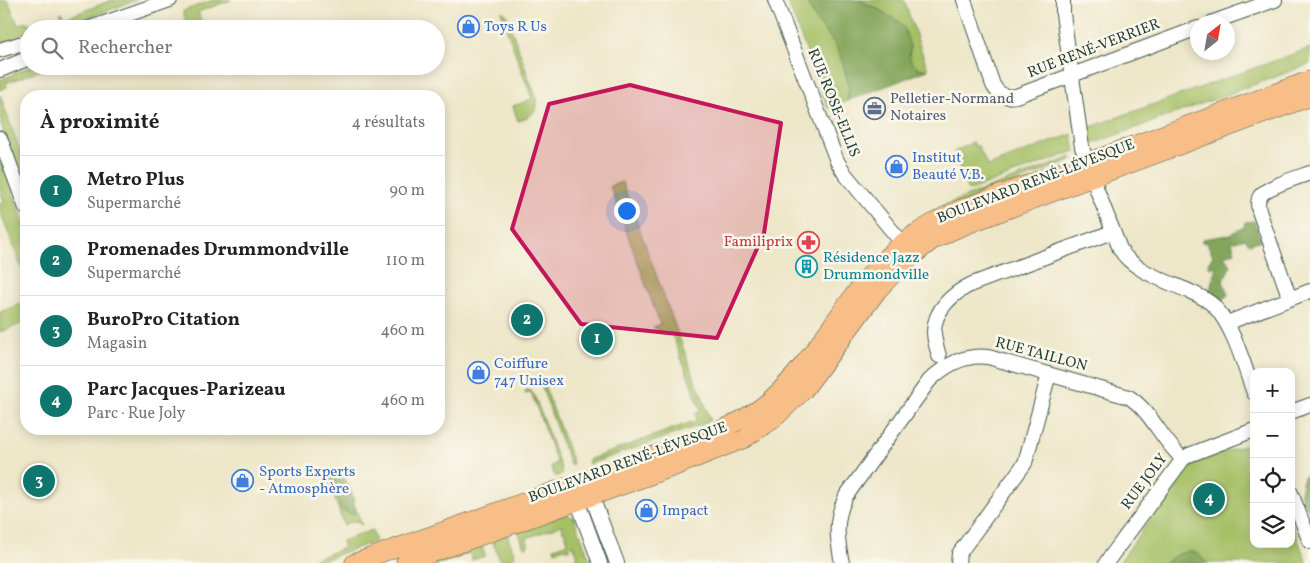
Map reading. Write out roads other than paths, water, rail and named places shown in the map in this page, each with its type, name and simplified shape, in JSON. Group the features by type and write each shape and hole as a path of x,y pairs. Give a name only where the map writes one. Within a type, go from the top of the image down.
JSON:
{"main road":[{"name":"BOULEVARD RENÉ-LÉVESQUE","path":"405,563 581,490 741,420 764,404 785,385 873,270 908,249 932,241 959,227 1090,170 1310,80"},
{"name":"BOULEVARD RENÉ-LÉVESQUE","path":"1090,170 1310,97"},
{"name":"BOULEVARD RENÉ-LÉVESQUE","path":"354,563 581,490"}],"street":[{"path":"113,20 170,0"},
{"name":"RUE ROSE-ELLIS","path":"775,0 837,162 908,249"},
{"name":"RUE RENÉ-VERRIER","path":"964,0 996,91 1008,97 1016,96 1190,31"},
{"path":"1063,0 1063,14 1082,147 1112,232 1123,254 1131,262 1204,298 1214,306 1227,323 1250,383"},
{"path":"1233,15 1275,0"},
{"path":"0,50 20,44"},
{"path":"0,70 20,62"},
{"path":"0,138 20,192"},
{"path":"1290,299 1259,211 1258,201 1261,195 1269,189 1310,173"},
{"path":"939,356 935,336 936,321 944,305 958,292 972,284 1112,232"},
{"path":"1227,323 1310,291"},
{"name":"RUE TAILLON","path":"842,563 837,542 837,529 846,496 912,404 935,376 945,367 960,360 986,356 1115,392 1132,399 1143,409 1173,450 1183,459"},
{"path":"958,563 963,548 1025,463 1049,374"},
{"path":"1295,411 1310,406"},
{"name":"RUE JOLY","path":"1106,563 1183,459 1250,432"},
{"path":"581,490 600,563"},
{"path":"581,490 617,563"},
{"path":"1295,503 1310,542"}],"place":[{"name":"Toys R Us","path":"468,27"},
{"name":"Pelletier-Normand Notaires","path":"874,108"},
{"name":"Institut Beauté V.B.","path":"896,167"},
{"name":"Familiprix","path":"809,242"},
{"name":"Résidence Jazz Drummondville","path":"807,267"},
{"name":"Promenades Drummondville","path":"527,320"},
{"name":"Metro Plus","path":"597,339"},
{"name":"Coiffure 747 Unisex","path":"478,373"},
{"name":"BuroPro Citation","path":"39,481"},
{"name":"Sports Experts - Atmosphère","path":"243,481"},
{"name":"Parc Jacques-Parizeau","path":"1209,499"},
{"name":"Impact","path":"646,511"}]}
